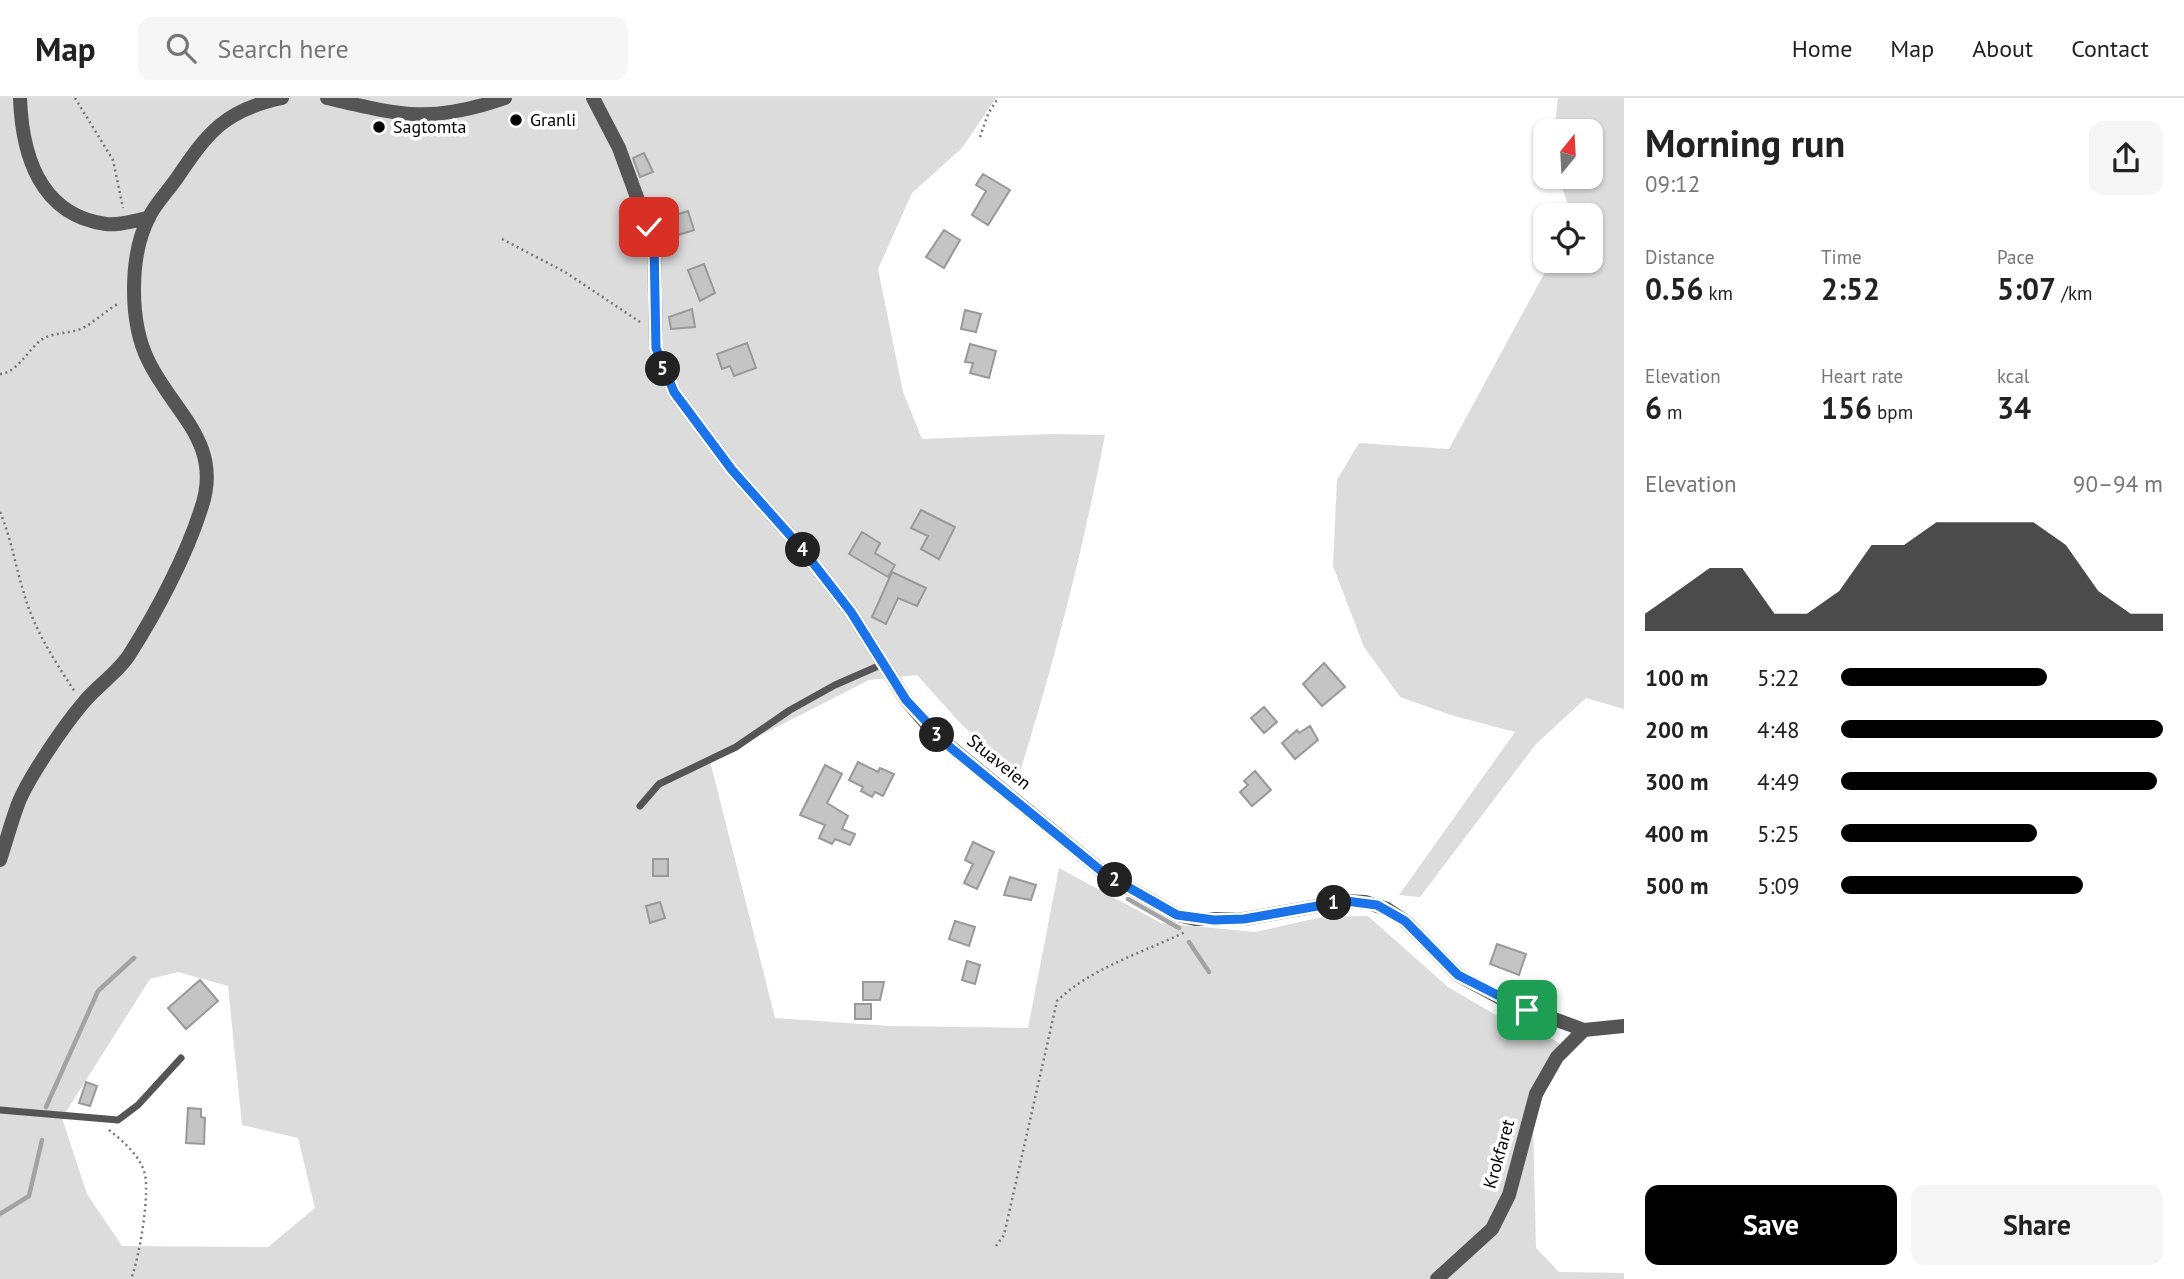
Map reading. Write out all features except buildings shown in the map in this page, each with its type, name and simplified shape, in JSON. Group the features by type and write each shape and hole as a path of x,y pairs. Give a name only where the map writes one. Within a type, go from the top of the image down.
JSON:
{"street":[{"path":"20,98 24,145 33,173 54,198 79,217 107,224 149,218"},
{"path":"0,860 19,802 82,704 130,654 184,551 202,507 206,469 201,443 191,422 147,360 137,323 135,287 138,253 149,218 211,130 233,112 282,98"},
{"path":"327,98 397,114 442,116 505,98"},
{"name":"Stuaveien","path":"593,98 619,148 654,244 654,332 659,360 674,392 697,427 803,550 851,612 906,700 936,735 1105,874 1177,915 1195,919 1244,919 1346,901 1377,905 1405,921 1458,975 1508,1002 1584,1030 1624,1026"},
{"name":"Krokfaret","path":"1437,1279 1492,1229 1509,1195 1536,1094 1557,1057 1584,1030"}],"lane":[{"path":"640,806 659,785 736,747 790,710 835,685 884,664"},
{"path":"0,1110 118,1120 138,1105 181,1058"}],"path":[{"path":"75,98 113,160 126,222"},
{"path":"980,138 988,114 998,98"},
{"path":"502,239 565,272 654,332"},
{"path":"0,373 13,369 26,352 45,337 69,334 86,327 133,296 135,287"},
{"path":"0,512 12,543 23,592 43,642 82,704"},
{"path":"996,1246 1004,1235 1057,1002 1070,989 1113,965 1186,932 1195,919"},
{"path":"97,1120 128,1146 145,1172 145,1213 131,1279"}],"shaded area":[{"path":"0,98 996,98 962,148 912,193 878,269 903,392 922,439 1052,434 1105,435 1077,564 1056,649 1019,775 962,725 917,675 869,680 710,761 775,1018 890,1026 1028,1028 1059,868 1161,923 1255,932 1322,917 1368,916 1448,987 1506,1021 1542,1032 1563,1046 1554,1063 1533,1124 1536,1248 1559,1272 1624,1273 1624,1279 0,1279","holes":["178,972 228,986 242,1125 298,1138 315,1208 268,1247 122,1246 87,1194 62,1118 150,979"]},
{"path":"1558,98 1624,98 1624,709 1586,698 1536,744 1420,897 1399,895 1515,732 1451,715 1400,697 1364,647 1333,566 1337,480 1359,443 1449,449 1544,273 1603,273 1603,203 1568,203 1562,189 1603,189 1603,119 1555,119"}],"waterway":[{"path":"1128,899 1179,928"},
{"path":"1189,942 1209,972"},
{"path":"46,1107 98,991 134,958"},
{"path":"0,1214 29,1196 42,1140"}],"place":[{"name":"Granli","path":"516,120"},
{"name":"Sagtomta","path":"379,127"}],"route":[{"path":"649,227 654,244 656,348 674,392 697,427 803,550 851,612 906,700 936,735 1105,874 1177,915 1195,919 1244,919 1346,901 1377,905 1405,921 1458,975 1527,1010"}]}
